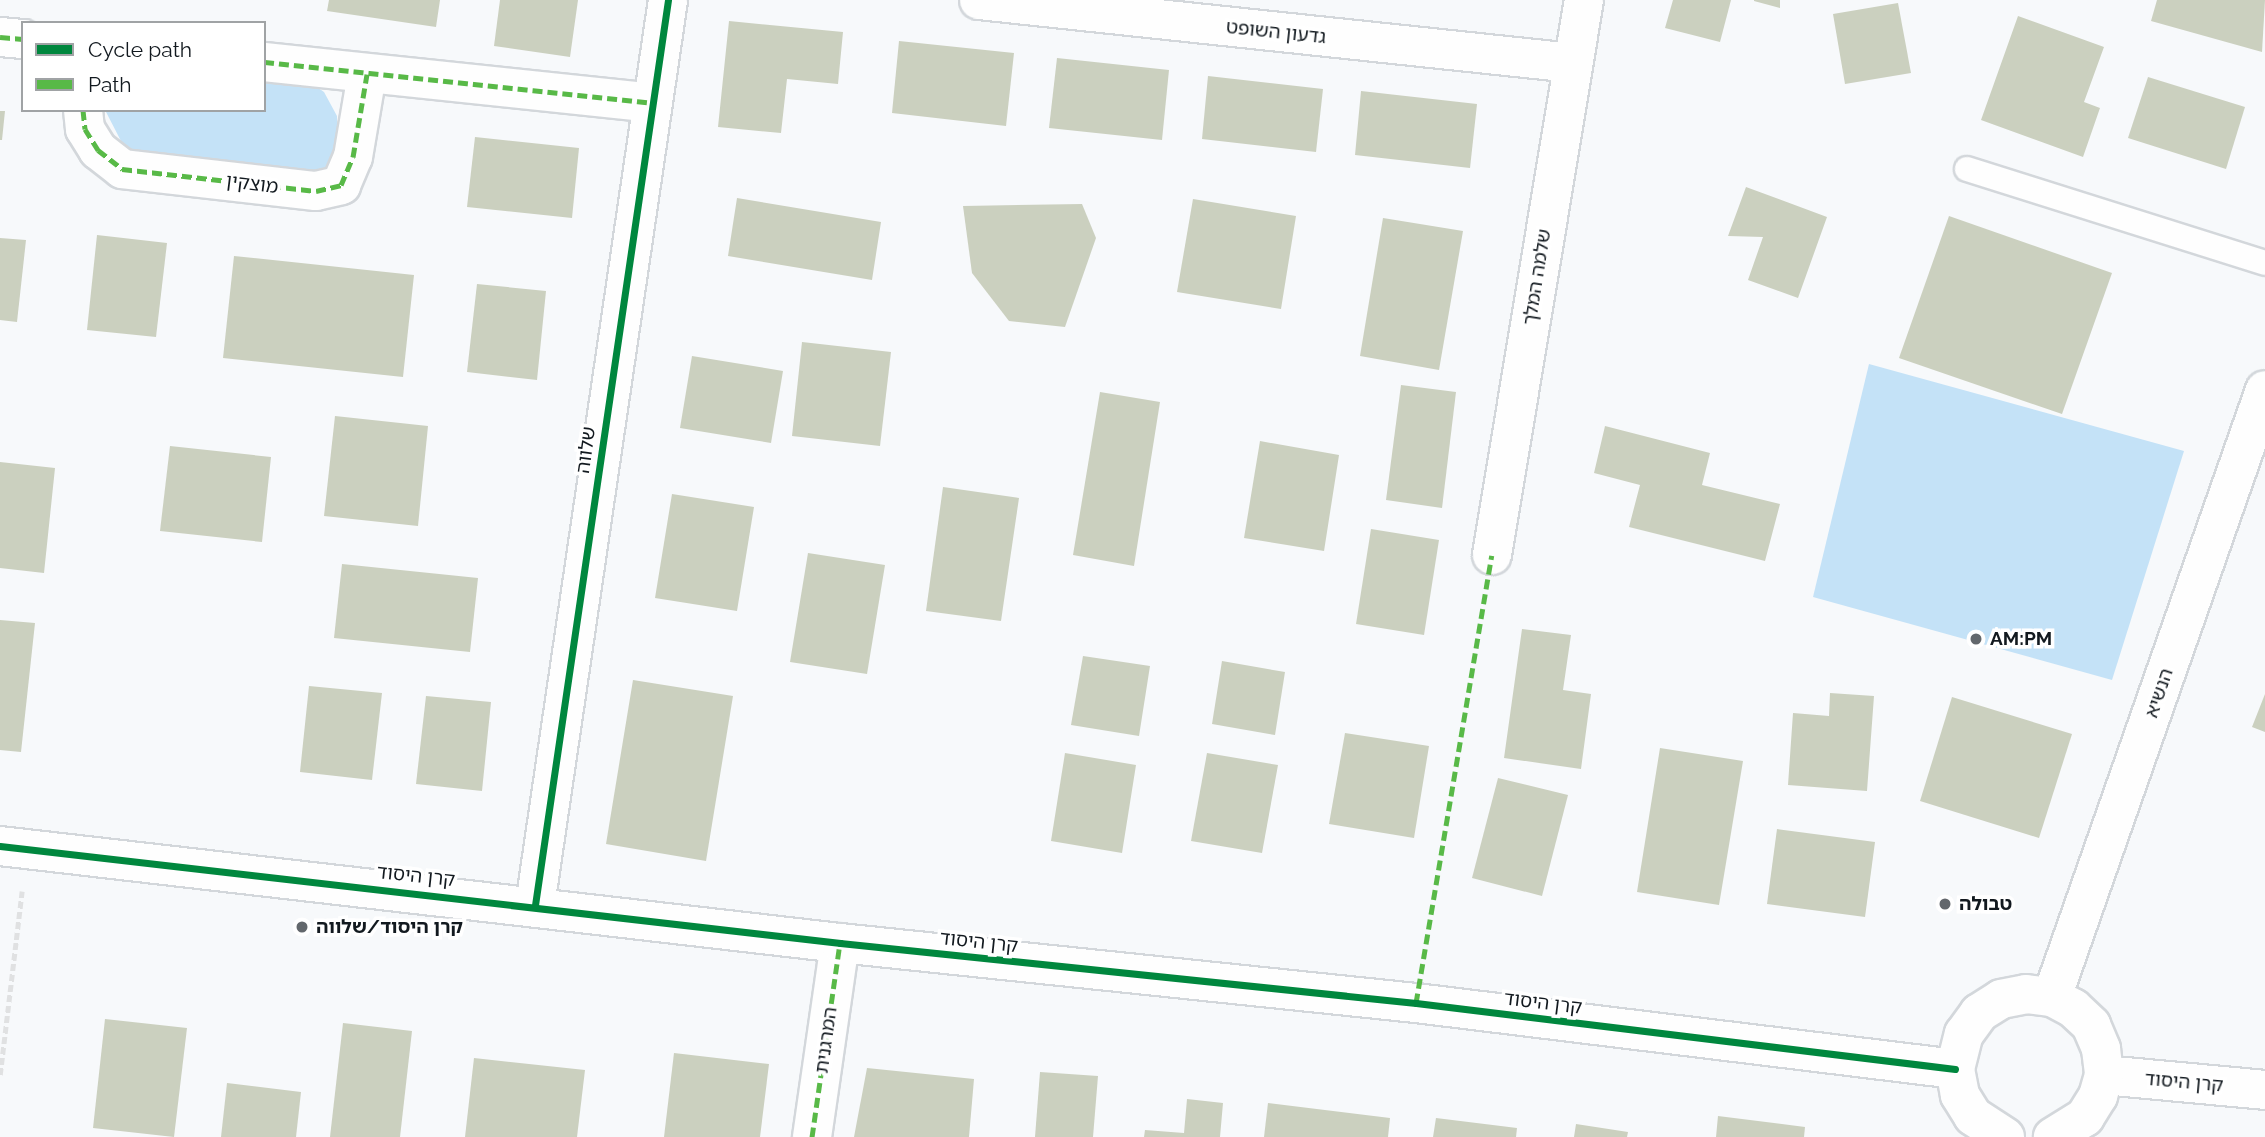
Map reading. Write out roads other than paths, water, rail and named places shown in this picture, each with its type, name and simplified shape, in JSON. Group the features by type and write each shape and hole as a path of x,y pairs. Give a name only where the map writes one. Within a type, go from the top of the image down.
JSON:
{"street":[{"name":"שלווה","path":"535,905 668,0"},
{"name":"גדעון השופט","path":"979,0 1572,63"},
{"name":"שלמה המלך","path":"1492,555 1584,0"},
{"path":"0,37 21,39"},
{"path":"266,62 652,103"},
{"name":"מוצקין","path":"83,112 85,128 98,150 122,169 316,191 341,185 353,157 367,74"},
{"name":"הנשיא","path":"2052,997 2265,390"},
{"name":"קרן היסוד","path":"13,848 535,905 840,943 1416,1003 1955,1069"},
{"name":"המרגנית","path":"812,1137 840,943"},
{"path":"2005,1137 1973,1116 1960,1095 1955,1069 1964,1034 1979,1013 2014,997 2052,997 2073,1008 2091,1025 2101,1049 2104,1075 2098,1096 2085,1117 2053,1137"},
{"name":"קרן היסוד","path":"2104,1075 2265,1090"}],"lane":[{"path":"1967,169 2265,263"}],"place":[{"name":"AM:PM","path":"1976,639"},
{"name":"טבולה","path":"1945,904"},
{"name":"קרן היסוד/שלווה","path":"302,927"}]}
